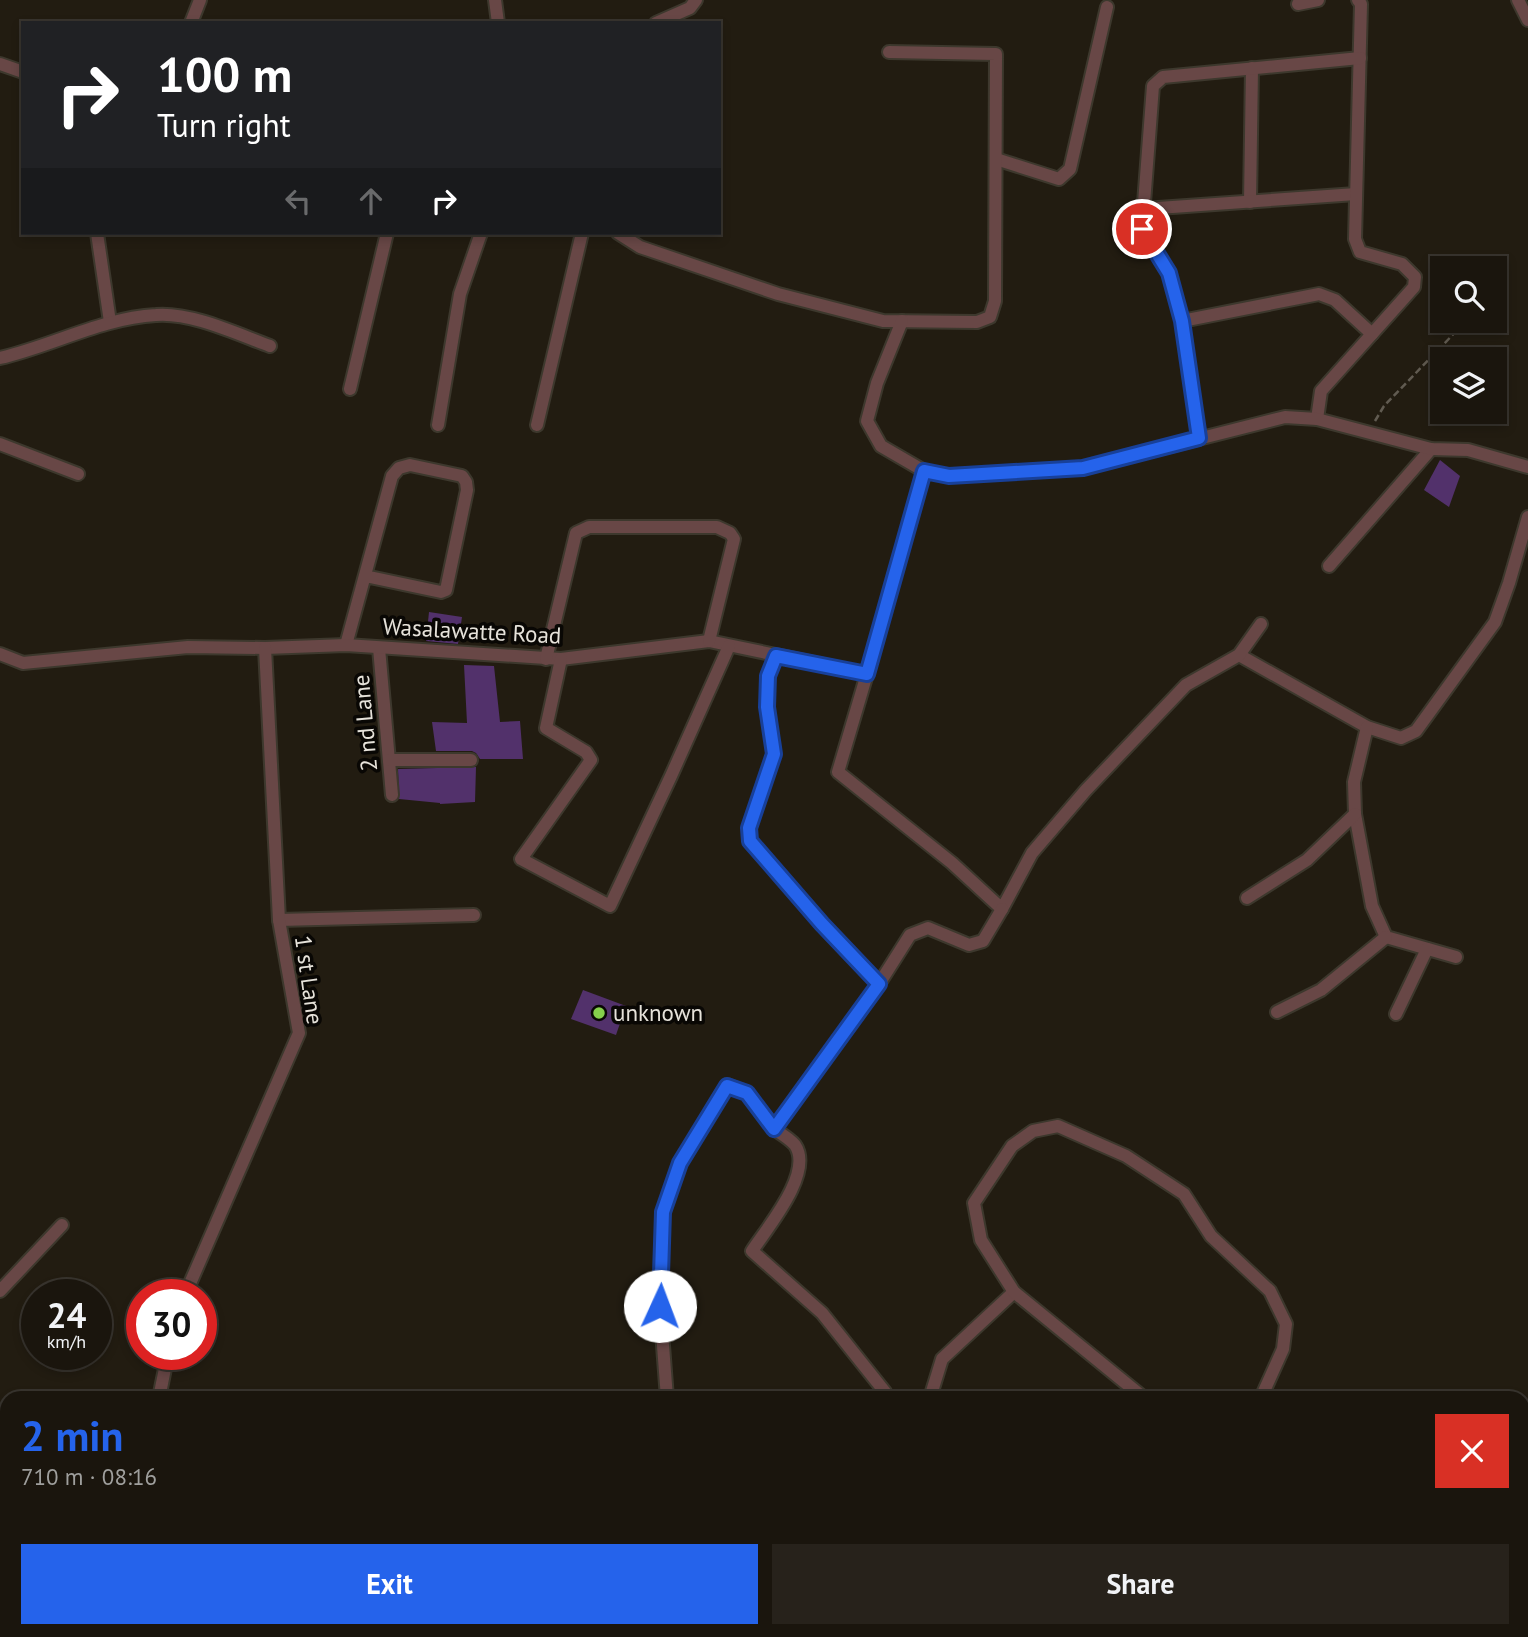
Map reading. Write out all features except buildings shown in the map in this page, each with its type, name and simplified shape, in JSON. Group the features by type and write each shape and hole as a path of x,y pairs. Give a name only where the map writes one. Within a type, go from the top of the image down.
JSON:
{"street":[{"path":"192,21 201,0"},
{"path":"495,0 498,21"},
{"path":"661,21 690,8 696,0"},
{"path":"1298,4 1318,0"},
{"path":"1317,419 1321,391 1414,287 1415,277 1402,264 1360,252 1355,239 1361,4 1357,0"},
{"path":"1518,0 1528,20"},
{"path":"996,159 1059,179 1070,169 1107,7"},
{"path":"621,235 639,247 778,294 883,321 977,323 990,317 995,301 996,54 889,52"},
{"path":"1199,438 1182,321 1169,273 1142,229 1153,86 1163,77 1360,58"},
{"path":"0,64 21,71"},
{"path":"1251,202 1252,68"},
{"path":"1144,209 1356,194"},
{"path":"97,235 110,322"},
{"path":"350,389 387,235"},
{"path":"438,425 460,294 480,235"},
{"path":"537,425 582,235"},
{"path":"1182,321 1319,294 1335,300 1372,334"},
{"path":"0,358 110,322 158,314 194,320 270,346"},
{"path":"902,321 877,383 867,422 881,446 924,471 949,476 1083,468 1285,417 1317,419 1431,449 1468,450 1526,464"},
{"path":"0,444 78,474"},
{"path":"1329,566 1431,449"},
{"path":"346,645 392,476 399,468 410,465 462,476 467,490 446,590 441,592 365,576"},
{"path":"924,471 838,772 952,863 1002,909"},
{"path":"1239,655 1367,727 1401,738 1416,732 1495,622 1528,517"},
{"path":"546,659 576,533 589,527 718,527 730,533 734,539 709,641"},
{"path":"774,1129 879,984 910,935 928,928 969,945 983,941 1032,853 1086,790 1186,685 1239,655 1261,624"},
{"name":"Wasalawatte Road","path":"0,654 23,663 188,647 346,645 561,659 709,641 867,674"},
{"path":"561,659 546,728 586,752 591,760 521,859 610,906 729,646"},
{"name":"1 st Lane","path":"192,1279 299,1033 279,920 265,648"},
{"name":"2 nd Lane","path":"379,648 392,795"},
{"path":"776,656 768,676 767,707 774,754 749,828 750,841 822,924 879,984"},
{"path":"1367,727 1354,782 1355,814 1372,906 1386,937 1456,957"},
{"path":"389,760 471,760"},
{"path":"1247,898 1307,860 1355,814"},
{"path":"279,920 474,915"},
{"path":"1277,1012 1321,990 1386,937"},
{"path":"1396,1014 1427,949"},
{"path":"666,1391 660,1306 663,1212 680,1163 727,1086 747,1093 774,1129 795,1146 801,1162 795,1184 752,1251 822,1313 884,1391"},
{"path":"1135,1391 1014,1292 981,1240 974,1203 1012,1146 1033,1131 1058,1126 1126,1156 1184,1194 1211,1236 1270,1292 1286,1324 1283,1349 1264,1391"},
{"path":"0,1292 62,1225"},
{"path":"932,1391 942,1359 1014,1292"},
{"path":"160,1391 165,1370"}],"path":[{"path":"1369,433 1384,406 1454,333"}],"place":[{"name":"unknown","path":"599,1013"}],"route":[{"path":"660,1306 663,1212 680,1163 727,1086 747,1093 774,1129 879,984 822,924 750,841 749,828 774,754 767,707 768,676 776,656 867,674 924,471 949,476 1083,468 1199,438 1182,321 1169,273 1142,229"}]}
